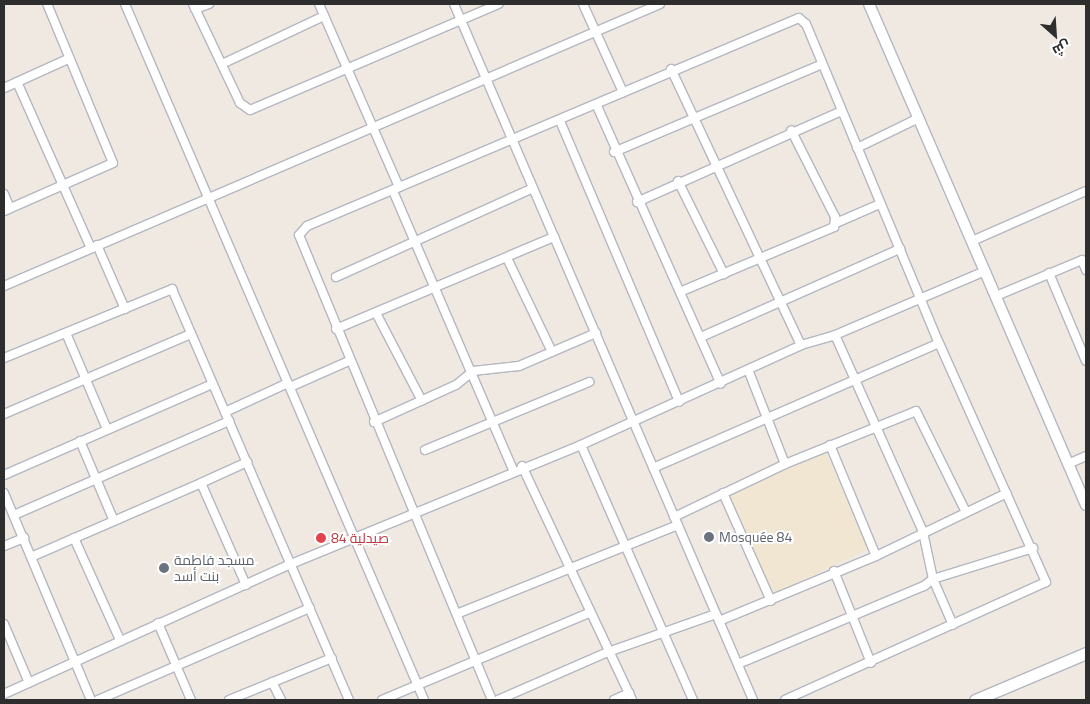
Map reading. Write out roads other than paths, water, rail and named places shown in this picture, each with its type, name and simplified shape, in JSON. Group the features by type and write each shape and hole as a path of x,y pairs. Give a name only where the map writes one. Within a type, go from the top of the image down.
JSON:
{"main road":[{"path":"979,699 1086,652"}],"street":[{"path":"4,194 7,210 113,163 47,4"},
{"path":"125,4 424,700"},
{"path":"209,4 194,6 240,103 250,110 498,4"},
{"path":"319,4 416,241 438,287 513,470"},
{"path":"454,4 753,700"},
{"path":"584,4 623,92"},
{"path":"4,286 207,197 487,80 660,4"},
{"path":"869,4 1086,505"},
{"path":"222,64 324,16"},
{"path":"492,700 459,613 374,422 299,235 307,226 597,106 671,69 799,18 806,24 820,65 939,343 1033,548 1045,585 785,700"},
{"path":"4,88 70,58"},
{"path":"614,152 697,120 820,65"},
{"path":"671,69 763,257 801,345"},
{"path":"17,82 64,186 125,309"},
{"path":"597,106 614,152 682,291 721,384"},
{"path":"637,202 678,181 791,130 841,111"},
{"path":"857,148 919,118"},
{"path":"560,121 679,402"},
{"path":"791,130 836,223"},
{"path":"678,181 724,274"},
{"path":"336,277 533,188"},
{"path":"972,241 1086,191"},
{"path":"682,291 826,232 836,223 880,204"},
{"path":"336,329 376,314 554,237"},
{"path":"701,337 781,300 900,250"},
{"path":"507,258 552,352"},
{"path":"996,296 1082,260 1086,270"},
{"path":"4,694 291,564 414,514 522,466 581,445 749,372 801,345 835,335 920,297 985,271"},
{"path":"1049,273 1086,361"},
{"path":"4,358 172,289 349,700"},
{"path":"376,314 422,401"},
{"path":"66,333 107,429"},
{"path":"4,414 191,334"},
{"path":"374,422 422,401 473,371 512,368 596,334"},
{"path":"835,335 923,532 932,579 953,625"},
{"path":"653,468 939,343"},
{"path":"225,412 349,361"},
{"path":"749,372 785,464"},
{"path":"425,450 495,424 589,382"},
{"path":"4,474 212,384"},
{"path":"459,613 568,567 627,546 676,521 723,493 785,464 875,426 918,412 965,510"},
{"path":"14,515 229,421"},
{"path":"80,441 114,521"},
{"path":"581,445 627,546 661,633 693,700"},
{"path":"830,445 876,556"},
{"path":"1068,464 1086,456"},
{"path":"31,557 247,462"},
{"path":"522,466 588,613 630,697 614,700"},
{"path":"201,483 246,585"},
{"path":"4,493 91,700"},
{"path":"723,493 770,601"},
{"path":"498,700 608,652 661,633 770,601 834,571 876,556 965,510 1007,493"},
{"path":"4,546 24,538"},
{"path":"74,538 120,640"},
{"path":"738,664 852,618 932,579 1033,548"},
{"path":"834,571 871,663"},
{"path":"98,700 310,608"},
{"path":"382,700 476,658 588,613"},
{"path":"158,623 192,700"},
{"path":"4,624 29,683"},
{"path":"229,700 332,658"},
{"path":"272,682 281,700"}],"place":[{"name":"Mosquée 84","path":"709,537"},
{"name":"84 صيدلية","path":"321,538"},
{"name":"مسجد فاطمة بنت أسد","path":"164,568"}]}
